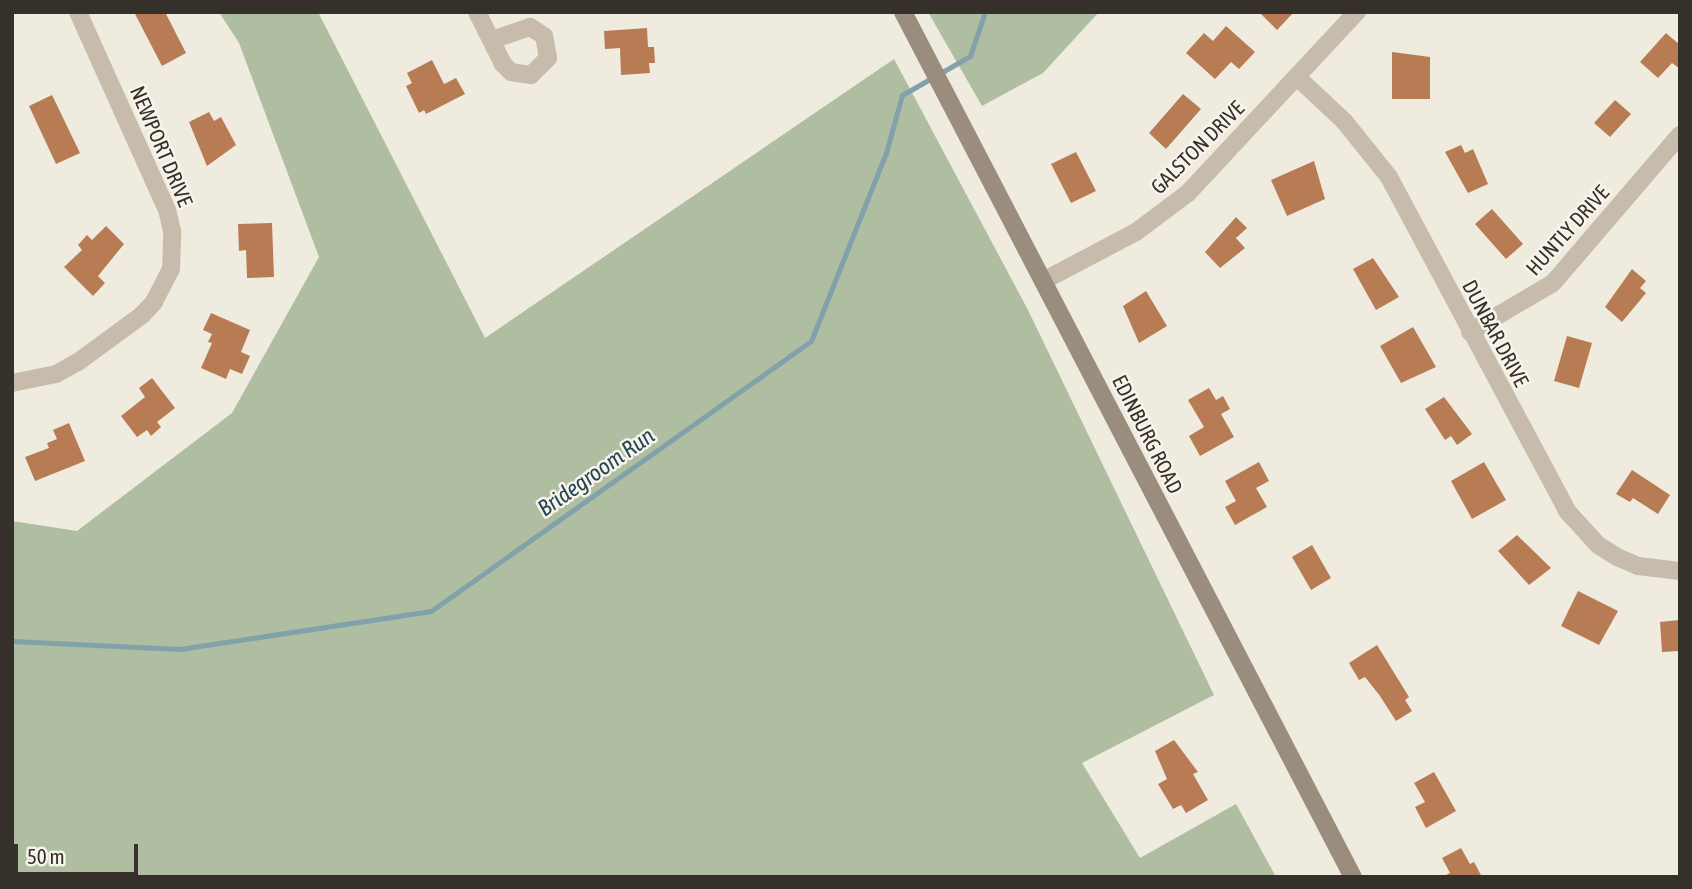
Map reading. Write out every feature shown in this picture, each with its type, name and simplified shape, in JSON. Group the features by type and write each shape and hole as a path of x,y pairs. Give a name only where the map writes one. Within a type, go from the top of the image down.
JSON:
{"main road":[{"name":"EDINBURG ROAD","path":"903,12 1353,877"}],"street":[{"name":"NEWPORT DRIVE","path":"12,383 56,374 78,362 142,315 154,302 171,269 172,231 167,210 78,12"},
{"path":"477,12 492,40"},
{"name":"GALSTON DRIVE","path":"1043,281 1163,214 1357,12"},
{"name":"DUNBAR DRIVE","path":"1297,77 1344,121 1389,177 1469,332 1581,529 1617,557 1638,566 1680,571"},
{"name":"HUNTLY DRIVE","path":"1469,332 1553,283 1680,135"}],"green space":[{"path":"219,12 318,12 485,338 894,59 1028,310 1214,695 1082,763 1140,858 1236,804 1276,877 12,877 12,521 77,531 232,413 319,257 239,43"},
{"path":"928,12 1099,12 1043,73 982,106"}],"building":[{"path":"134,12 165,12 186,53 162,66"},
{"path":"1259,12 1294,12 1277,30"},
{"path":"1226,26 1255,52 1239,69 1231,62 1215,79 1186,53 1204,33 1213,41"},
{"path":"647,28 648,47 654,47 655,63 649,63 650,73 621,75 620,48 605,49 604,31"},
{"path":"1666,33 1680,45 1680,69 1672,63 1658,78 1640,62"},
{"path":"1392,52 1430,57 1430,99 1392,99"},
{"path":"432,60 444,84 456,78 465,94 426,114 424,110 419,113 406,86 412,83 407,73"},
{"path":"1183,94 1201,109 1166,149 1149,133"},
{"path":"52,95 80,153 56,164 29,106"},
{"path":"1615,100 1631,114 1610,137 1594,123"},
{"path":"209,112 214,121 221,117 236,145 207,166 189,122"},
{"path":"1461,145 1465,153 1473,149 1488,184 1468,193 1445,152"},
{"path":"1076,152 1096,191 1071,203 1051,164"},
{"path":"1314,161 1325,199 1287,216 1271,180"},
{"path":"1492,209 1523,244 1506,259 1475,224"},
{"path":"1236,217 1247,228 1236,238 1233,235 1245,248 1220,268 1205,252"},
{"path":"272,223 274,277 247,278 246,250 239,251 238,224"},
{"path":"106,226 124,244 98,276 105,283 93,296 64,267 82,250 78,245 87,235 92,240"},
{"path":"1373,258 1399,297 1376,310 1353,269"},
{"path":"1632,269 1646,281 1640,288 1646,293 1622,322 1605,307"},
{"path":"1146,291 1167,326 1139,343 1123,306"},
{"path":"211,313 250,330 241,352 250,356 242,374 230,369 226,379 201,368 212,343 208,342 212,334 203,330"},
{"path":"1413,327 1436,367 1401,383 1380,346"},
{"path":"1567,336 1592,343 1579,388 1554,381"},
{"path":"152,378 175,408 157,422 161,427 151,436 147,430 137,437 121,416 145,397 139,388"},
{"path":"1209,388 1216,400 1223,396 1230,409 1221,414 1234,437 1200,456 1189,436 1204,427 1188,400"},
{"path":"1444,397 1472,434 1457,445 1451,436 1445,440 1425,409"},
{"path":"69,423 85,461 35,481 25,457 49,448 47,443 57,439 53,430"},
{"path":"1259,462 1269,481 1256,488 1267,507 1235,525 1225,507 1236,501 1225,481"},
{"path":"1484,462 1506,500 1472,519 1451,481"},
{"path":"1632,470 1670,495 1658,514 1633,498 1630,502 1616,494"},
{"path":"1517,535 1551,568 1529,585 1498,551"},
{"path":"1312,545 1331,578 1311,590 1292,557"},
{"path":"1578,591 1618,611 1599,645 1561,626"},
{"path":"1679,620 1680,651 1662,652 1660,622"},
{"path":"1377,645 1409,697 1405,700 1412,711 1396,721 1365,677 1359,680 1349,663"},
{"path":"1174,740 1198,772 1193,774 1208,800 1186,813 1181,805 1173,809 1158,784 1167,779 1155,751"},
{"path":"1434,772 1456,811 1426,828 1415,807 1425,802 1414,783"},
{"path":"1461,848 1470,864 1474,862 1482,877 1442,877 1450,873 1442,858"}],"waterway":[{"name":"Bridegroom Run","path":"12,641 180,649 431,611 811,341 886,153 902,95 970,56 985,12"}]}
